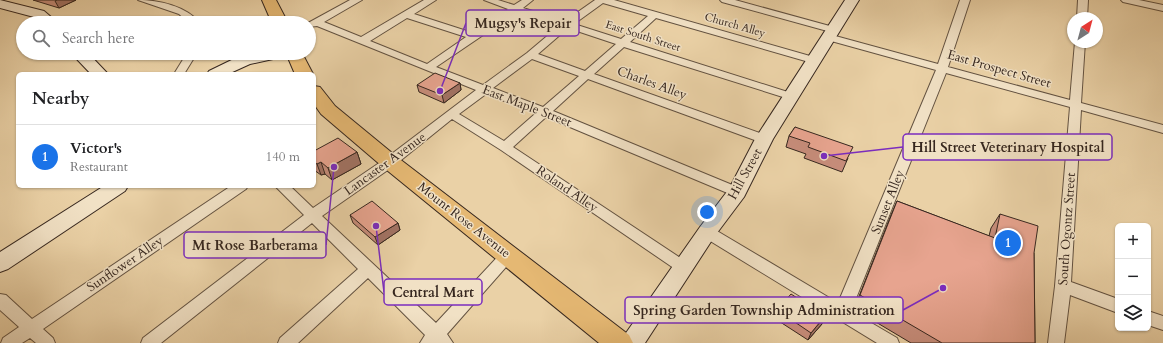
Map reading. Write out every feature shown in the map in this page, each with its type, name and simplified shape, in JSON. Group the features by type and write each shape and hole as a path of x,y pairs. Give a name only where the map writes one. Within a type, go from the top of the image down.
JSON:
{"main road":[{"path":"269,0 277,16"},
{"name":"Hill Street","path":"631,343 706,232 737,192 764,139 851,0"},
{"path":"0,4 42,16"},
{"path":"86,60 98,72"},
{"path":"219,72 242,60"},
{"path":"297,60 303,72"},
{"name":"Mount Rose Avenue","path":"316,94 328,110 390,162 619,343"},
{"path":"0,264 115,188"}],"street":[{"path":"143,0 182,12 187,16"},
{"path":"316,22 357,0"},
{"path":"362,41 431,0"},
{"name":"East South Street","path":"489,0 790,96"},
{"path":"428,68 528,0"},
{"name":"Lancaster Avenue","path":"149,343 312,216 390,162 451,114 486,90 531,55 567,24 601,0"},
{"name":"Church Alley","path":"604,0 813,60"},
{"name":"East Prospect Street","path":"725,0 942,68 1163,129"},
{"name":"Sunset Alley","path":"842,313 942,68 966,0"},
{"path":"1082,12 1083,0"},
{"path":"1126,0 1163,8"},
{"path":"407,15 475,37"},
{"path":"505,147 654,15"},
{"name":"East Maple Street","path":"316,25 362,41 428,68 546,112 737,192"},
{"name":"South Ogontz Street","path":"1056,343 1063,286 1080,48"},
{"name":"Charles Alley","path":"531,55 764,139"},
{"path":"180,72 188,60"},
{"name":"Roland Alley","path":"451,114 505,147 683,267"},
{"name":"Sunflower Alley","path":"9,343 238,188"},
{"path":"284,188 368,268 437,340 508,255"},
{"path":"706,232 892,343"},
{"path":"286,343 368,268"},
{"path":"1063,286 1115,305"},
{"path":"0,300 48,343"},
{"path":"1151,319 1163,323"}],"building":[{"path":"435,73 460,83 442,95 417,85"},
{"path":"795,127 853,147 846,161 808,147 810,143 789,136"},
{"path":"338,138 357,152 328,168 321,162 316,163 316,150"},
{"path":"372,201 398,223 375,237 350,215"},
{"path":"897,201 995,238 1000,214 1038,226 1034,253 1035,343 942,343 860,295"},
{"path":"791,294 825,316 811,333 777,310"}],"place":[{"name":"Mugsy's Repair","path":"440,91"},
{"name":"Hill Street Veterinary Hospital","path":"824,156"},
{"name":"Mt Rose Barberama","path":"334,167"},
{"name":"Central Mart","path":"376,226"},
{"name":"Victor's","path":"1008,243"},
{"name":"Spring Garden Township Administration","path":"943,288"}]}
